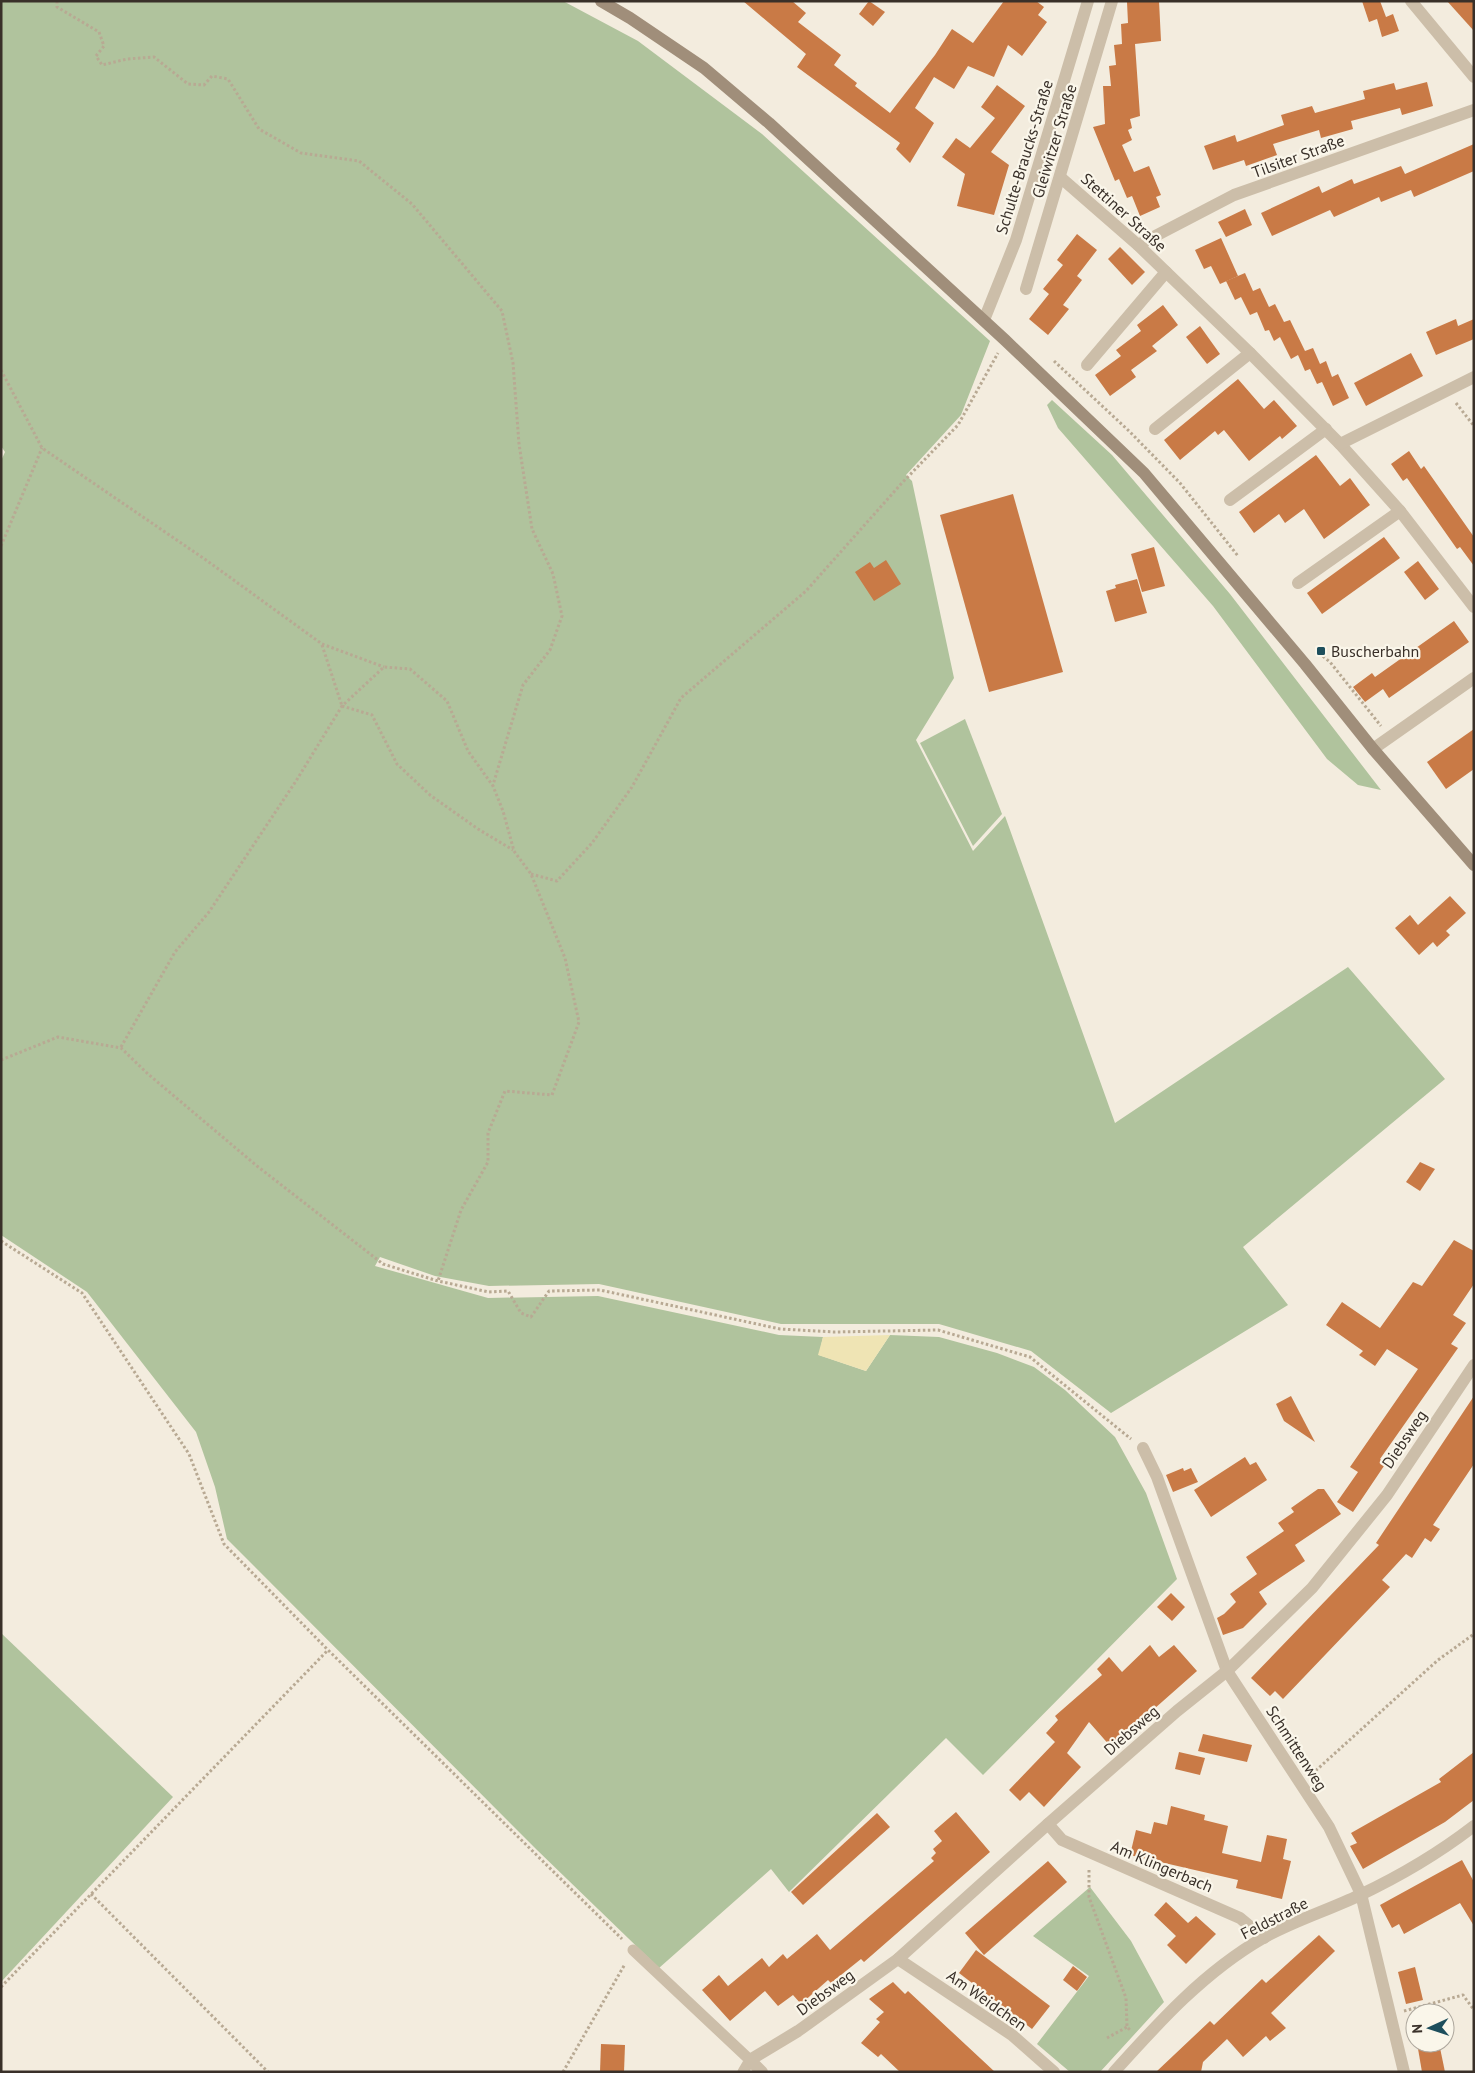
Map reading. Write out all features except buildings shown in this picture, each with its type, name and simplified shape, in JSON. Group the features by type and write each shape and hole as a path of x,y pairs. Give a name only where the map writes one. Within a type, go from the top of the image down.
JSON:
{"main road":[{"path":"601,1 630,18 704,68 762,117 984,320 1144,474 1305,664 1373,749 1474,865"}],"street":[{"name":"Schulte-Braucks-Straße","path":"984,320 1016,240 1088,1"},
{"name":"Gleiwitzer Straße","path":"1026,289 1112,1"},
{"path":"1411,1 1474,77"},
{"name":"Tilsiter Straße","path":"1138,246 1234,195 1474,110"},
{"name":"Stettiner Straße","path":"1060,177 1166,272 1326,429 1400,511 1474,607"},
{"name":"Stettiner Straße","path":"1087,364 1166,272"},
{"path":"1155,429 1250,353"},
{"path":"1340,444 1474,377"},
{"path":"1230,500 1326,429"},
{"path":"1298,583 1400,511"},
{"path":"1373,749 1474,678"},
{"name":"Diebsweg","path":"747,2066 898,1959 1177,1711 1227,1672 1312,1588 1387,1495 1469,1381 1474,1365"},
{"name":"Schmittenweg","path":"1144,1448 1157,1477 1227,1672 1329,1827 1361,1894 1392,2014 1404,2072"},
{"name":"Am Klingerbach","path":"1048,1824 1062,1840 1240,1918 1264,1938"},
{"name":"Feldstraße","path":"1114,2072 1193,1988 1227,1962 1264,1938 1361,1894 1446,1847 1474,1826"},
{"name":"Am Weidchen","path":"898,1959 1012,2035 1054,2072"},
{"path":"747,2066 762,2072"}],"lane":[{"path":"633,1950 747,2066"}],"path":[{"path":"57,1 57,7 99,32 104,46 96,56 102,65 127,59 154,57 188,84 204,85 212,76 228,79 260,129 301,153 359,161 412,204 502,311 512,363 519,444 532,529 553,574 562,616 550,650 523,685 493,786"},
{"path":"530,874 557,881 573,866 632,787 681,698 806,591 958,425 978,393 1005,340"},
{"path":"1,370 42,448 206,560 322,644 384,667 410,669 447,701 468,751 493,786 503,811 514,851 530,874 565,958 579,1022 552,1095 505,1091 488,1133 488,1162 461,1210 438,1281"},
{"path":"1446,390 1474,426"},
{"path":"1,546 42,448"},
{"path":"322,644 342,706"},
{"path":"121,1048 175,952 209,912 296,781 342,706 384,667"},
{"path":"342,706 372,715 398,764 430,795 478,829 514,851"},
{"path":"1,1060 58,1037 121,1048 148,1074 257,1166 383,1264 438,1281 489,1292 508,1291 521,1313 531,1317 549,1291 600,1290 780,1329 835,1332 938,1330 1030,1357 1144,1448"},
{"path":"1,1241 82,1294 189,1454 224,1544 328,1650 633,1950 563,2072"},
{"path":"1301,1785 1438,1660 1474,1634"},
{"path":"1,1987 328,1650"},
{"path":"1089,1852 1089,1897 1126,1998 1126,2027"},
{"path":"91,1894 268,2072"},
{"path":"1392,2014 1463,1995 1474,2010"},
{"path":"1107,2038 1126,2027"},
{"path":"1126,2027 1143,2040"}],"green space":[{"path":"1,1 563,1 638,41 762,134 990,341 961,415 906,475 912,481 954,678 916,740 973,851 1005,816 1115,1123 1348,967 1445,1079 1243,1247 1288,1305 1111,1413 1031,1351 939,1324 781,1324 599,1284 489,1286 435,1276 380,1257 375,1266 488,1298 598,1296 779,1335 823,1337 819,1355 866,1371 890,1335 939,1337 997,1353 1034,1367 1065,1390 1115,1437 1146,1493 1177,1579 983,1775 946,1738 789,1892 771,1869 659,1968 537,1850 227,1539 215,1487 196,1432 87,1292 1,1235 1,461 5,452 1,446"},
{"path":"1052,400 1112,455 1230,594 1381,790 1358,785 1327,759 1213,606 1058,428 1047,405"},
{"path":"965,719 1002,814 973,846 920,743"},
{"path":"1,1633 173,1797 1,1982"},
{"path":"1090,1887 1131,1941 1164,2002 1100,2072 1070,2072 1037,2044 1089,1976 1033,1936"}],"sand":[{"path":"890,1335 866,1371 818,1355 823,1337"}],"place":[{"name":"Buscherbahn","path":"1321,651"}]}
